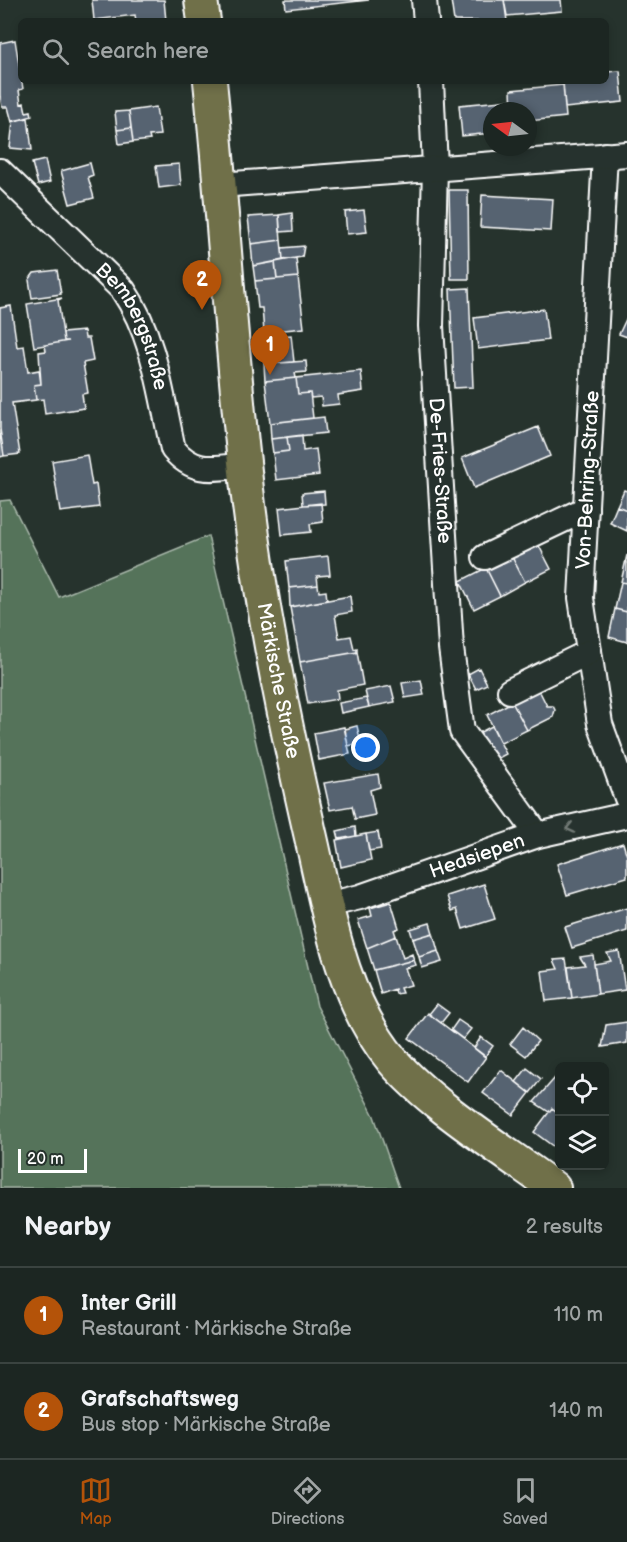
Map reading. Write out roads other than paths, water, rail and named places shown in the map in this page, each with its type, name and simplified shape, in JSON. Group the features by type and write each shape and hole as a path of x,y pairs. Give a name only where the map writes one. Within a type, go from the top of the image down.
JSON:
{"main road":[{"path":"201,0 204,18"},
{"name":"Märkische Straße","path":"210,84 244,465 265,616 279,697 327,905 354,996 392,1060 430,1096 554,1188"}],"street":[{"path":"424,0 426,18"},
{"name":"De-Fries-Straße","path":"431,84 435,167 431,327 451,648 462,731 538,835"},
{"path":"220,185 616,155"},
{"name":"Von-Behring-Straße","path":"616,155 586,509 581,598 600,724 627,798"},
{"name":"Bembergstraße","path":"0,171 123,290 137,311 148,334 173,449 184,462 203,469 244,465"},
{"path":"485,558 586,509"},
{"path":"510,691 589,652"},
{"name":"Hedsiepen","path":"327,905 360,897 538,835 627,815"}],"place":[{"name":"Grafschaftsweg","path":"202,310"},
{"name":"Inter Grill","path":"270,375"}]}
